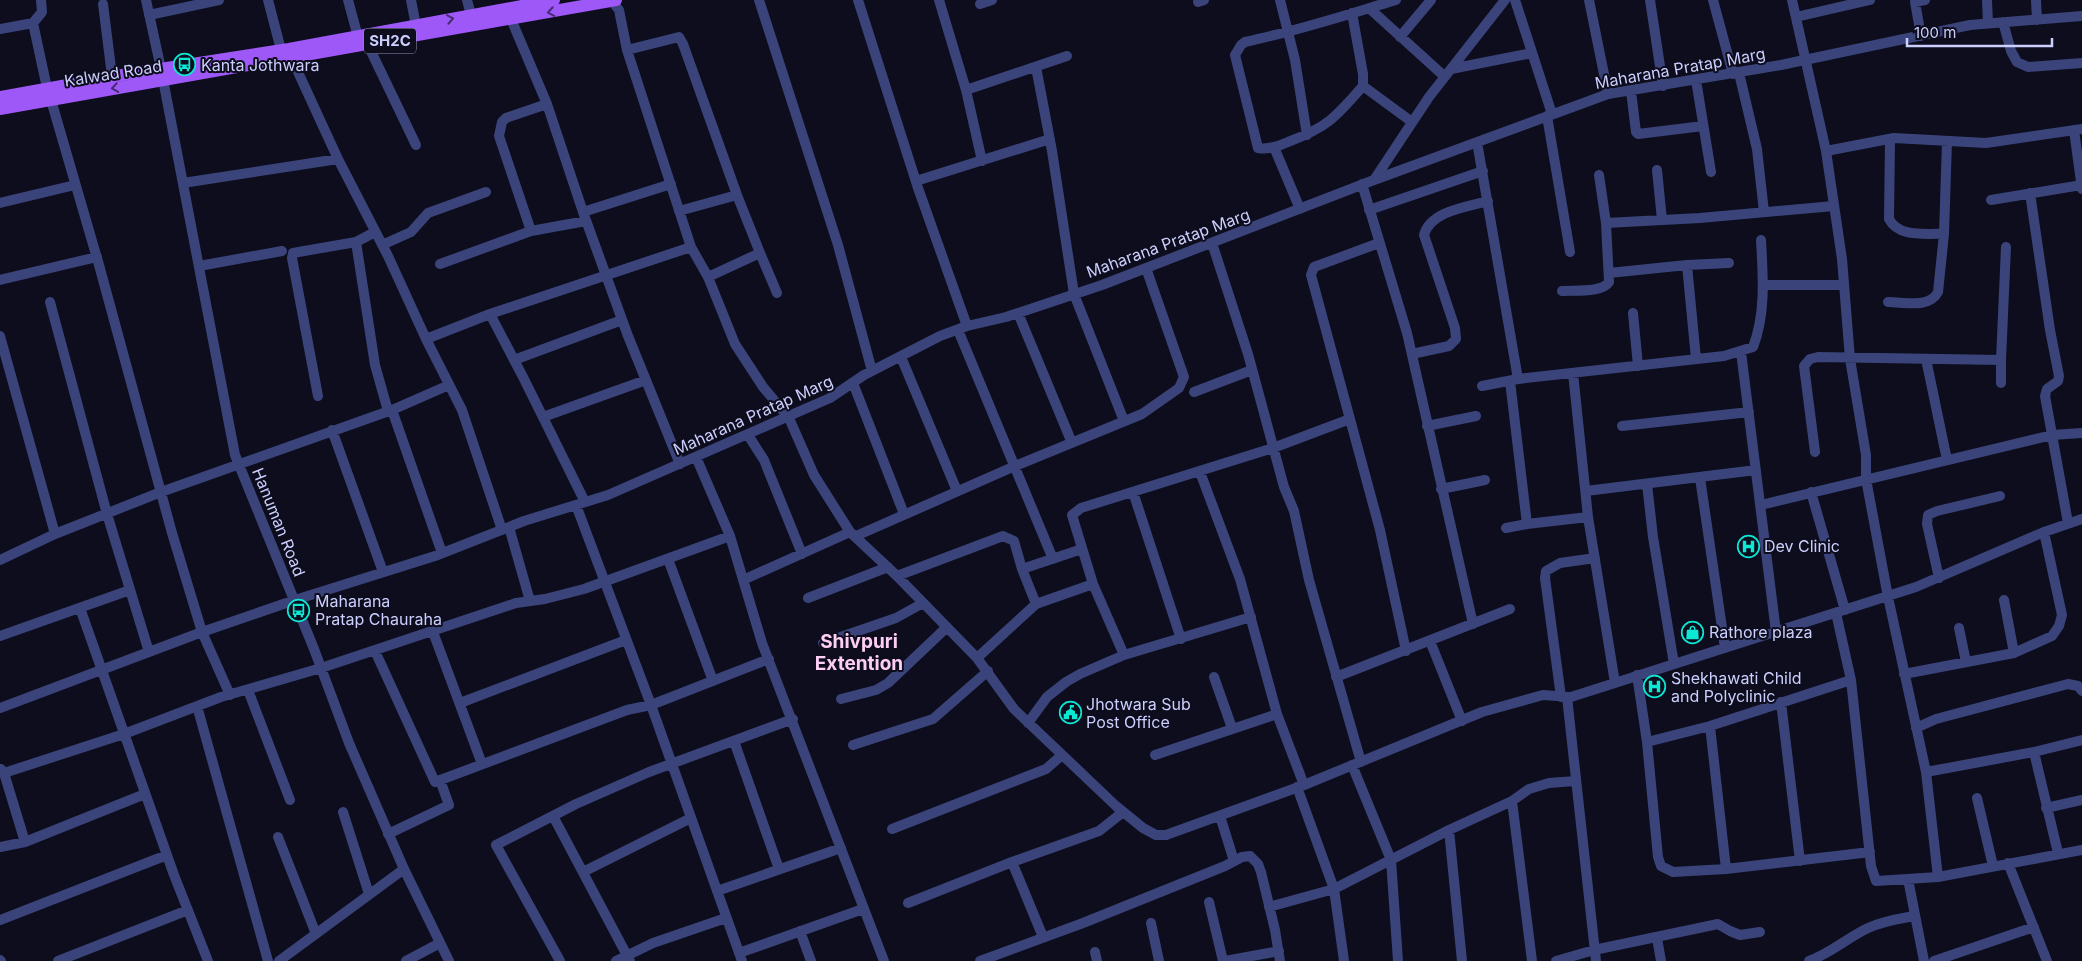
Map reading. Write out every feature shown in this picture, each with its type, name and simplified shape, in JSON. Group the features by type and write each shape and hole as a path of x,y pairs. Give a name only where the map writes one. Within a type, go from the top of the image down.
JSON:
{"main road":[{"name":"Kalwad Road","path":"0,109 112,76 162,75 292,59 416,26 554,0"},
{"name":"Kalwad Road","path":"0,97 49,94 162,75 281,50 363,41 614,3"}],"street":[{"path":"0,29 33,22 42,12 41,0"},
{"name":"Hanuman Road","path":"146,0 235,455 321,668 349,743 404,869 449,961"},
{"path":"149,15 219,0"},
{"path":"268,0 281,50"},
{"path":"348,0 363,41 416,145"},
{"path":"411,0 416,26"},
{"path":"467,0 471,15"},
{"path":"625,0 614,3 627,50 691,247 708,277 735,344 763,387 789,418 814,475 854,534 977,658 1014,709 1123,812 1142,828 1156,835 1166,835 1301,786 1482,712 1529,698 1543,696 1564,697 1615,683 1888,596 1938,578 2044,532 2082,519"},
{"path":"760,0 838,245 872,371"},
{"path":"858,0 962,328 1052,559"},
{"path":"939,0 966,90 982,161"},
{"path":"980,4 992,0"},
{"path":"1280,0 1295,60 1307,135"},
{"path":"1363,86 1334,118 1321,128 1274,147 1258,148 1235,55 1240,45 1245,42 1288,33 1396,0"},
{"path":"1400,37 1431,0"},
{"path":"1374,180 1412,122 1505,0"},
{"path":"1514,0 1532,53 1549,115 1570,252"},
{"path":"1588,0 1608,94"},
{"path":"1650,0 1663,86"},
{"path":"1713,0 1757,149 1764,212"},
{"path":"1792,0 1826,151 1842,259 1850,359 1866,456 1866,479 1888,596 1926,772 1938,877"},
{"path":"1796,16 1870,0"},
{"path":"1922,36 1915,2 1925,0"},
{"path":"1986,0 1988,23"},
{"path":"2036,0 2037,20"},
{"path":"103,4 112,76"},
{"path":"1369,8 1400,37 1448,73"},
{"path":"1352,13 1359,48 1363,86 1412,122"},
{"name":"Maharana Pratap Marg","path":"0,708 202,632 294,600 442,554 505,529 608,494 789,418 830,398 872,371 940,336 1074,294 1146,268 1362,184 1608,94 1807,60 1970,25 2082,16"},
{"path":"511,19 547,104 584,216 622,320 680,464"},
{"path":"33,22 49,94 97,257 161,492 202,632 230,695"},
{"path":"2002,22 2010,51 2016,62 2028,67 2082,63"},
{"path":"627,50 679,37 737,195 777,294"},
{"path":"1448,73 1532,53"},
{"path":"966,90 1067,56"},
{"path":"292,59 338,159 382,244 426,339 462,410 530,601"},
{"path":"1036,67 1050,139 1074,294 1124,422"},
{"path":"1696,80 1711,172"},
{"path":"1632,91 1636,132 1638,134 1703,126"},
{"path":"532,230 499,136 500,128 506,118 547,104"},
{"path":"1826,151 1890,139 1986,143 2078,129 2082,189"},
{"path":"916,181 1050,139"},
{"path":"1890,139 1889,219 1893,226 1902,232 1944,234"},
{"path":"1888,302 1927,303 1934,299 1938,292 1944,234 1947,141"},
{"path":"1477,142 1488,201 1514,380 1527,524"},
{"path":"1274,147 1300,209"},
{"path":"183,183 338,159"},
{"path":"1657,170 1662,220"},
{"path":"1369,210 1483,171"},
{"path":"1562,290 1601,288 1607,286 1609,282 1606,223 1599,175"},
{"path":"440,264 532,230 584,216 671,184"},
{"path":"1362,184 1407,333 1473,624"},
{"path":"0,202 75,185"},
{"path":"1991,200 2082,185"},
{"path":"382,244 411,232 428,213 486,192"},
{"path":"2030,193 2050,330 2059,376 2058,381 2046,389 2045,396 2068,524"},
{"path":"680,211 737,195"},
{"path":"1412,354 1449,346 1456,339 1455,328 1424,235 1426,226 1436,218 1448,213 1488,201"},
{"path":"1606,223 1834,206"},
{"path":"318,396 292,258 294,253 356,242 376,232"},
{"path":"1482,386 1514,380 1696,359 1741,352 1752,348 1759,332 1763,285 1761,240"},
{"path":"356,242 375,365 442,554"},
{"path":"1212,243 1252,370 1284,487 1294,511 1357,763 1391,860 1398,961"},
{"path":"1379,243 1314,268 1311,275 1380,530 1406,651"},
{"path":"426,339 490,314 691,247"},
{"path":"2001,383 2006,247"},
{"path":"199,266 282,251"},
{"path":"708,277 760,253"},
{"path":"0,280 97,257"},
{"path":"1609,274 1687,265 1729,263"},
{"path":"1687,265 1696,359"},
{"path":"743,580 1124,422 1142,414 1178,388 1184,377 1146,268"},
{"path":"1763,285 1843,285"},
{"path":"50,302 107,514 149,652"},
{"path":"1018,312 1072,443"},
{"path":"1633,313 1638,366"},
{"path":"490,314 543,418 580,503 605,582 740,957 800,931 863,909"},
{"path":"514,360 622,320"},
{"path":"0,336 55,534"},
{"path":"1741,352 1776,632"},
{"path":"901,357 957,491"},
{"path":"1815,452 1804,366 1810,359 1818,357 2001,360"},
{"path":"1926,359 1946,460"},
{"path":"1194,392 1252,370"},
{"path":"1573,373 1588,517 1615,683"},
{"path":"543,418 646,380"},
{"path":"853,383 904,514"},
{"path":"1,557 161,492 390,410 449,385"},
{"path":"1622,426 1748,412"},
{"path":"1427,426 1476,416"},
{"path":"1124,655 1093,584 1072,515 1081,508 1273,448 1350,418"},
{"path":"332,430 382,572"},
{"path":"1761,505 2052,436 2082,433"},
{"path":"748,435 764,460 802,554"},
{"path":"696,458 730,536 769,659 884,961"},
{"path":"1586,491 1756,470"},
{"path":"1200,472 1240,579 1277,714 1334,889 1344,961"},
{"path":"1700,478 1725,648"},
{"path":"1441,489 1485,480"},
{"path":"1647,484 1653,537 1674,664"},
{"path":"1133,492 1181,639"},
{"path":"1811,492 1841,611 1851,680 1871,866 1876,881 1938,877 2082,850"},
{"path":"1938,578 1927,524 1928,515 1937,510 2000,496"},
{"path":"1506,528 1588,517"},
{"path":"1904,674 2014,653 2052,636 2060,626 2062,615 2044,532"},
{"path":"25,842 2,770 124,734 197,706 375,651 516,603 544,600 605,582 730,536"},
{"path":"897,576 1003,536 1014,541 1022,569 1036,604"},
{"path":"1022,569 1082,549"},
{"path":"1595,558 1560,563 1546,571 1546,578 1575,781 1596,961"},
{"path":"668,559 713,681"},
{"path":"808,598 888,567"},
{"path":"977,658 1036,604 1093,584"},
{"path":"0,636 130,590"},
{"path":"2004,600 2014,653"},
{"path":"823,643 896,618 923,603"},
{"path":"80,608 167,855 208,961"},
{"path":"1336,677 1510,609"},
{"path":"1028,723 1047,697 1066,682 1124,655 1251,617"},
{"path":"841,699 876,690 888,683 947,627"},
{"path":"1959,628 1966,662"},
{"path":"433,632 482,764"},
{"path":"460,703 626,640"},
{"path":"1430,641 1462,721"},
{"path":"375,651 435,782 627,710 650,705 769,659"},
{"path":"853,745 933,719 988,671"},
{"path":"1637,675 1647,742 1658,857 1661,866 1673,872 1726,870 1870,852"},
{"path":"1214,677 1232,728"},
{"path":"1647,742 1710,726 1851,680"},
{"path":"1916,728 1936,719 2068,684 2078,686 2082,691"},
{"path":"248,690 290,800"},
{"path":"1782,702 1800,860"},
{"path":"197,706 268,961"},
{"path":"1155,755 1277,714"},
{"path":"560,961 496,845 576,804 671,764 792,719"},
{"path":"1710,726 1726,870"},
{"path":"1926,772 2034,752 2082,740"},
{"path":"734,741 779,869"},
{"path":"2034,752 2058,853"},
{"path":"892,829 1046,769 1062,755"},
{"path":"388,834 449,805 440,780"},
{"path":"1269,907 1334,889 1512,801 1529,790 1549,783 1575,781"},
{"path":"0,847 25,842 146,794"},
{"path":"1977,798 1993,866"},
{"path":"2046,808 2082,800"},
{"path":"1512,801 1532,961"},
{"path":"343,812 369,894"},
{"path":"908,903 1099,830 1123,812"},
{"path":"553,816 629,958"},
{"path":"1220,816 1234,861"},
{"path":"583,872 691,818"},
{"path":"1450,830 1462,961"},
{"path":"278,837 316,934"},
{"path":"717,891 841,848"},
{"path":"0,920 167,855"},
{"path":"980,961 1083,923 1250,856 1255,859 1261,872 1279,956 1224,961 1209,902"},
{"path":"1012,862 1042,937"},
{"path":"2008,863 2047,961"},
{"path":"279,961 404,869"},
{"path":"1908,880 1924,961"},
{"path":"58,961 188,910"},
{"path":"1809,961 1824,956 1866,929 1888,920 1914,916"},
{"path":"616,961 629,958 653,943 726,918"},
{"path":"1151,923 1159,961"},
{"path":"1556,961 1594,950 1718,924 1740,935 1760,932"},
{"path":"1934,961 2034,927"},
{"path":"800,931 811,961"},
{"path":"1657,938 1661,961"},
{"path":"406,961 440,943"}],"place":[{"name":"Kanta Jothwara","path":"185,65"},
{"name":"Dev Clinic","path":"1748,546"},
{"name":"Maharana Pratap Chauraha","path":"299,610"},
{"name":"Rathore plaza","path":"1693,632"},
{"name":"Shekhawati Child and Polyclinic","path":"1655,687"},
{"name":"Jhotwara Sub Post Office","path":"1070,713"}],"district":[{"name":"Shivpuri Extention","path":"859,652"}]}
